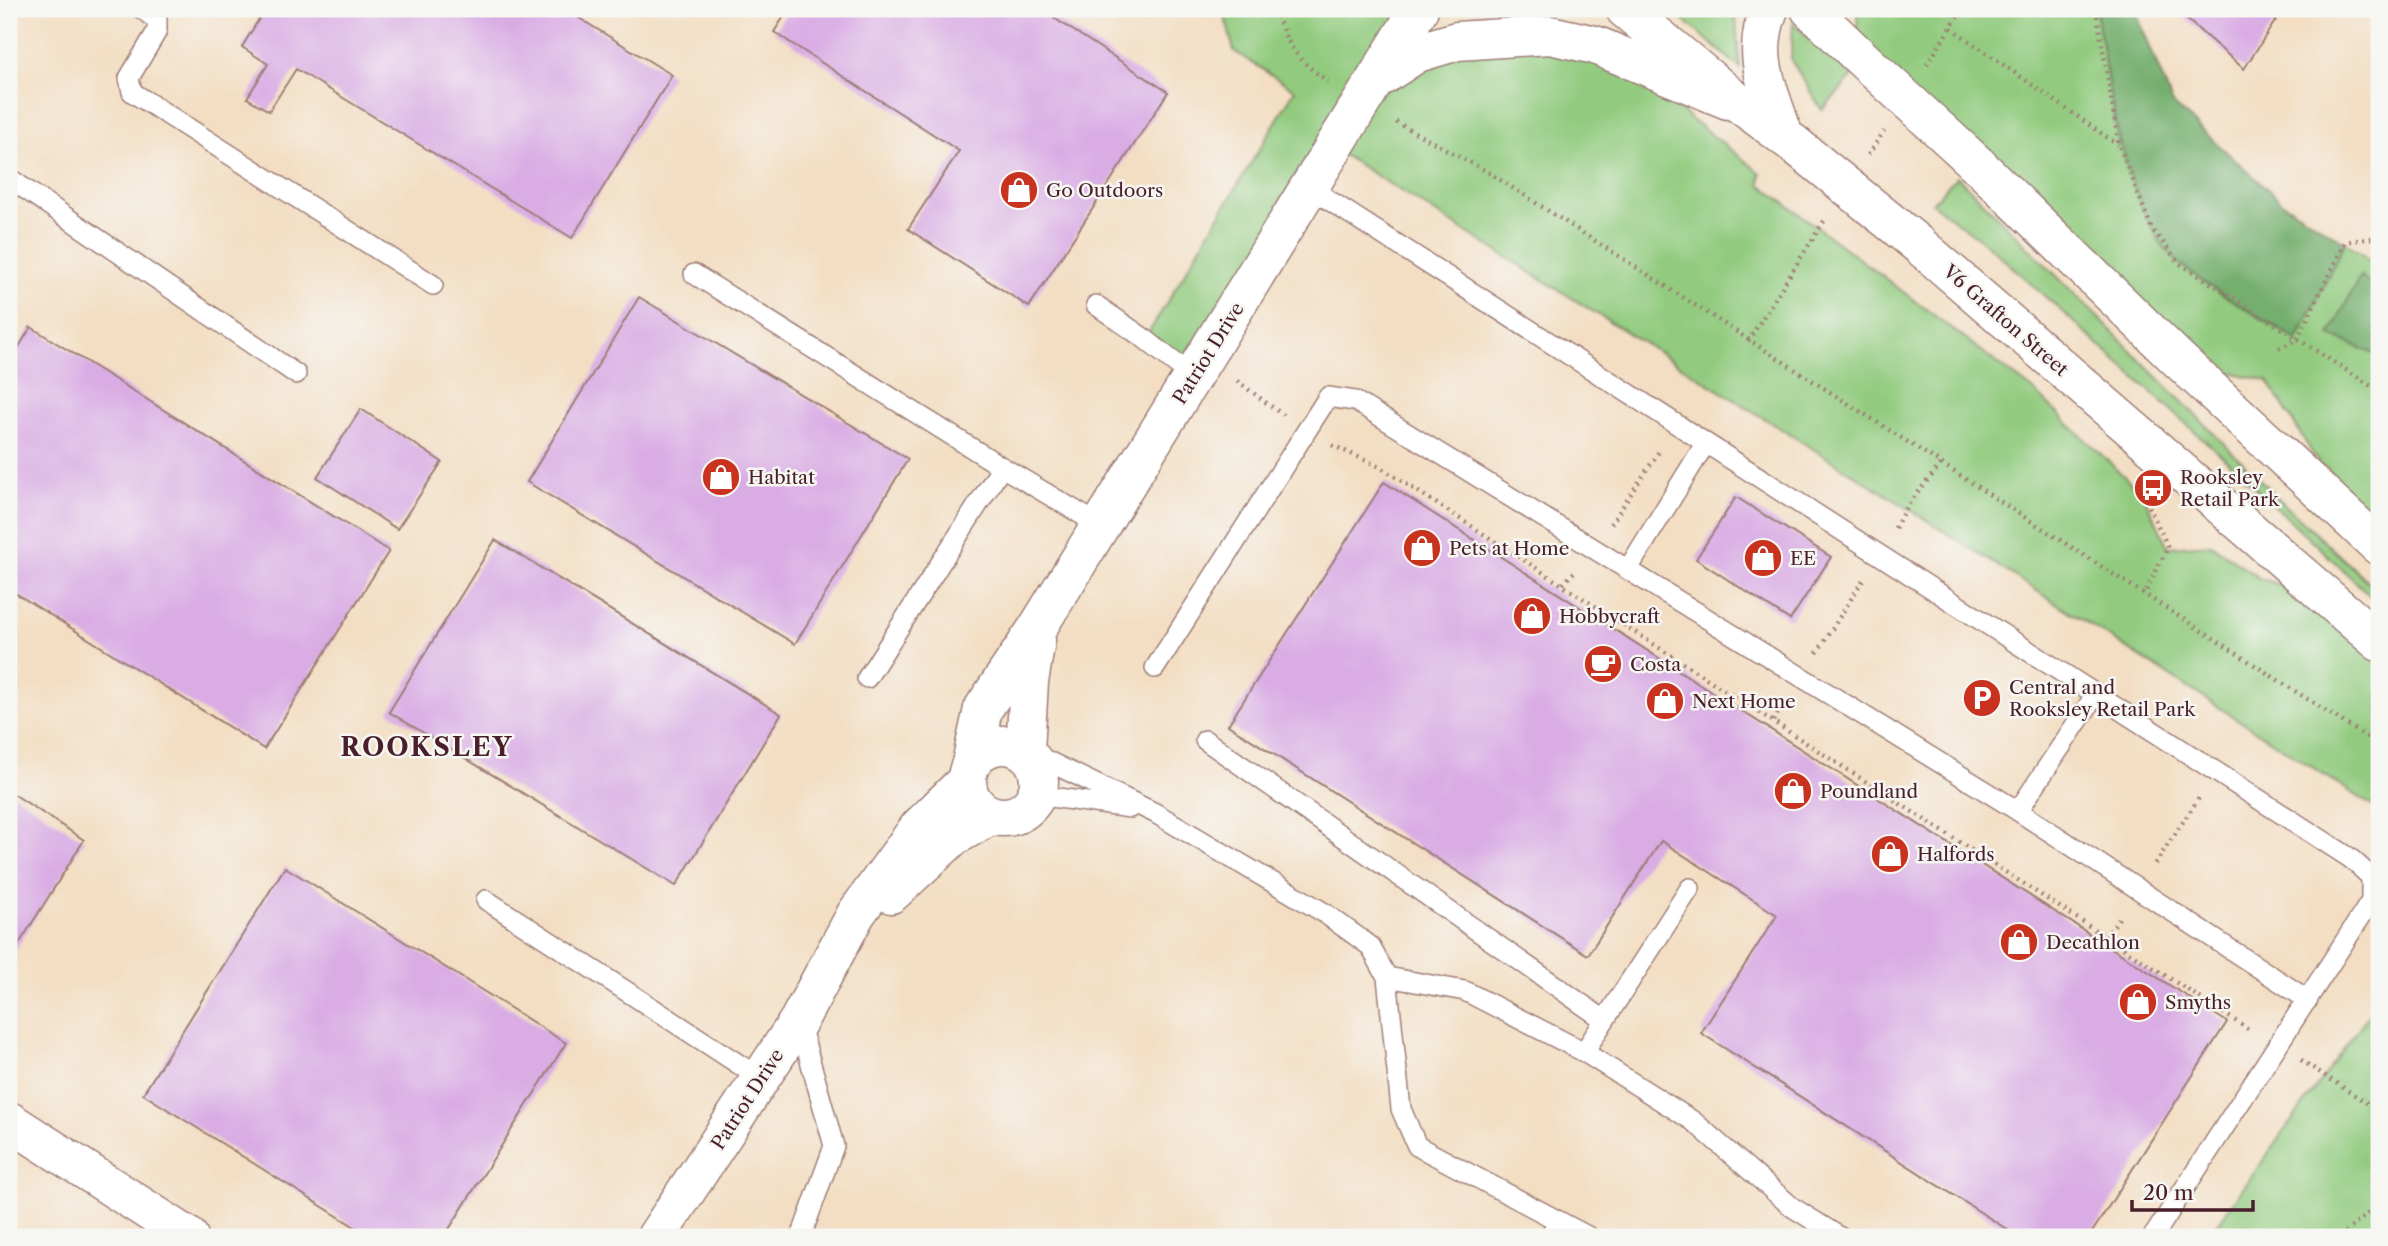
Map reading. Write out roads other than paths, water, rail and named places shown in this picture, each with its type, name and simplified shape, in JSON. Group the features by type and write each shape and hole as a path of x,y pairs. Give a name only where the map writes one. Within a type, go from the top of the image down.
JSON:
{"street":[{"name":"Patriot Drive","path":"656,1237 799,1020 856,914 919,827 969,771 982,709 1038,627 1419,9"},
{"name":"V6 Grafton Street","path":"1625,9 1741,105 1789,140 1919,245 2379,642"},
{"path":"1769,9 1759,33 1759,57 1789,140"},
{"path":"1833,26 2179,360 2379,546"},
{"name":"Patriot Drive","path":"1370,91 1417,53 1457,41 1550,35 1595,45 1741,105"},
{"name":"Patriot Drive","path":"1024,750 1029,682 1038,627"},
{"path":"1013,745 1024,750 1038,769 1037,795 1021,813 1009,818 990,816 970,798 969,771 986,747 1013,745"},
{"name":"Patriot Drive","path":"833,958 880,904 948,841 990,816"},
{"path":"9,1121 189,1237"}],"lane":[{"path":"142,9 158,20 157,30 129,78 132,92 433,285"},
{"path":"9,178 296,374"},
{"path":"1310,188 2350,858 2371,877 2371,901 2153,1237"},
{"path":"694,274 1101,526"},
{"path":"1096,305 1145,339 1199,367"},
{"path":"1155,668 1328,397 1355,401 2018,811 2308,1000"},
{"path":"1628,569 1705,444"},
{"path":"867,678 1002,467"},
{"path":"2018,811 2096,694"},
{"path":"1205,740 1603,1019"},
{"path":"1024,750 1155,813 1323,912 1370,946 1387,977 1401,1109 1417,1146 1554,1229 1589,1237"},
{"path":"1037,795 1155,813"},
{"path":"1584,1052 1690,888"},
{"path":"486,900 760,1079"},
{"path":"1387,977 1465,991 1584,1052 1693,1121 1793,1207 1840,1237"},
{"path":"799,1020 834,1146 801,1237"}],"place":[{"name":"Go Outdoors","path":"1019,190"},
{"name":"Habitat","path":"721,477"},
{"name":"Rooksley Retail Park","path":"2153,488"},
{"name":"Pets at Home","path":"1422,548"},
{"name":"EE","path":"1763,558"},
{"name":"Hobbycraft","path":"1532,616"},
{"name":"Costa","path":"1603,664"},
{"name":"Central and Rooksley Retail Park","path":"1982,698"},
{"name":"Next Home","path":"1665,701"},
{"name":"Poundland","path":"1793,791"},
{"name":"Halfords","path":"1890,854"},
{"name":"Decathlon","path":"2019,942"},
{"name":"Smyths","path":"2138,1002"}],"district":[{"name":"ROOKSLEY","path":"427,747"}]}
